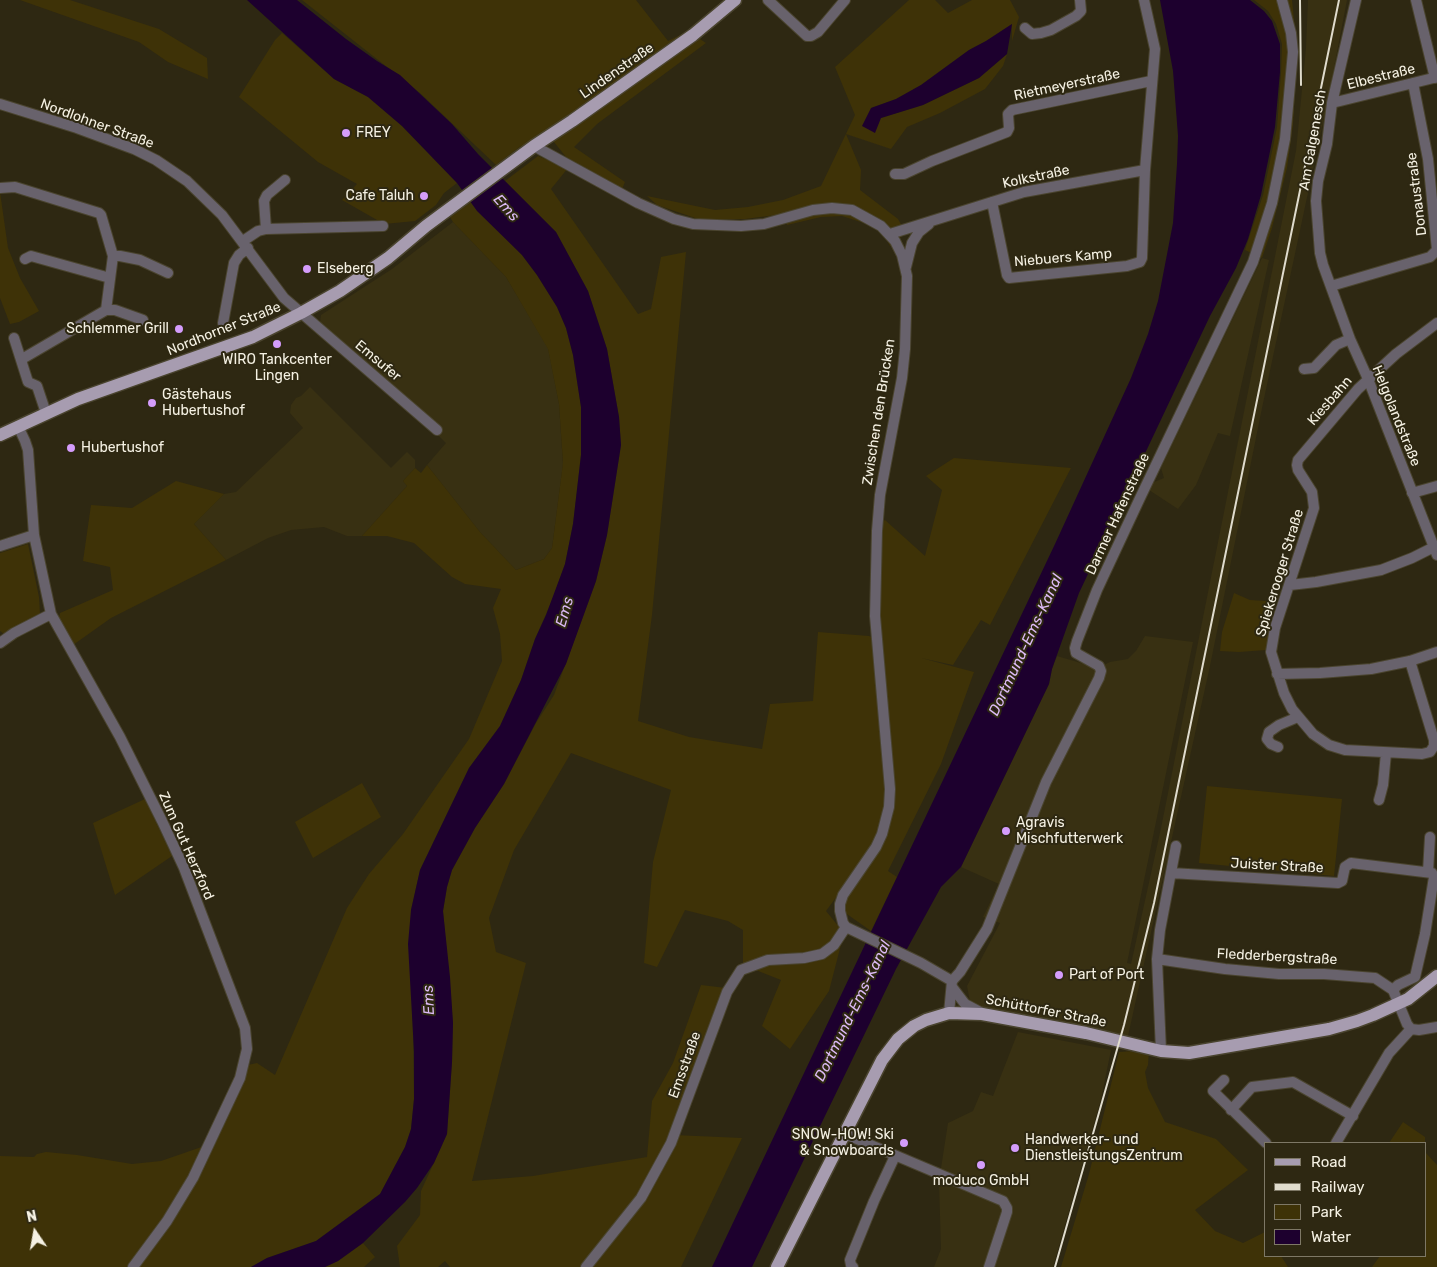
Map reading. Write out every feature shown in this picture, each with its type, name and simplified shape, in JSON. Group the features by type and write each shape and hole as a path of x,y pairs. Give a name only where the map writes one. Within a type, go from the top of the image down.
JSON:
{"main road":[{"name":"Lindenstraße","path":"513,162 664,57 734,1"},
{"name":"Nordhorner Straße","path":"0,435 46,413 112,386 253,337 301,313 340,292 388,258 426,226 513,162"},
{"name":"Schüttorfer Straße","path":"777,1267 882,1060 898,1039 914,1026 939,1015 950,1013 982,1014 1086,1033 1161,1051 1202,1052 1329,1029 1373,1016 1399,1004 1437,976"}],"street":[{"path":"768,0 806,36 811,36 818,32 845,0"},
{"path":"1025,28 1032,34 1041,34 1050,30 1076,16 1081,11 1080,0"},
{"path":"1144,0 1155,49 1145,170"},
{"name":"Darmer Hafenstraße","path":"952,984 987,929 1046,782 1099,678 1100,671 1098,666 1076,653 1077,641 1097,590 1253,262 1272,203 1284,139 1293,52 1291,33 1282,0"},
{"name":"Am Galgenesch","path":"1331,286 1320,253 1316,201 1318,181 1327,144 1332,103 1356,0"},
{"path":"1416,0 1436,77"},
{"name":"Elbestraße","path":"1332,103 1436,77"},
{"name":"Rietmeyerstraße","path":"895,174 904,174 1007,132 1009,128 1008,114 1012,110 1151,81"},
{"name":"Donaustraße","path":"1331,286 1430,257 1436,250 1428,159 1413,83"},
{"name":"Nordlohner Straße","path":"0,104 117,142 156,160 187,181 222,215 284,298 301,313"},
{"name":"Zwischen den Brücken","path":"534,146 658,213 693,224 741,226 764,224 813,210 832,208 852,210 882,226 890,234 902,255 906,268 907,303 903,368 880,495 877,531 875,616 890,789 889,807 884,828 876,847 843,895 840,904 841,918 851,929"},
{"name":"Kolkstraße","path":"890,234 1024,192 1145,170"},
{"name":"Niebuers Kamp","path":"992,202 1006,275 1009,278 1137,264 1142,258 1145,170"},
{"path":"266,229 264,201 267,195 285,180"},
{"path":"0,188 15,187 99,213 113,256 106,310"},
{"name":"Kolkstraße","path":"906,268 912,243 919,232 936,219"},
{"path":"223,323 234,263 251,235 266,229 383,226"},
{"path":"25,259 31,256 110,278"},
{"path":"113,256 140,260 168,273"},
{"name":"Helgolandstraße","path":"1331,286 1350,339 1368,379 1435,551"},
{"path":"22,359 106,310 115,310 143,320"},
{"name":"Emsufer","path":"301,313 437,430"},
{"name":"Kiesbahn","path":"1296,465 1330,421 1368,379 1396,354 1437,323"},
{"path":"14,338 28,382 37,386 46,413"},
{"path":"1304,369 1314,368 1336,345 1350,339"},
{"name":"Zum Gut Herzford","path":"18,426 28,450 34,535 51,614 120,738 162,821 184,868 245,1028 247,1049 240,1078 193,1178 167,1221 133,1267"},
{"name":"Spiekerooger Straße","path":"1296,465 1312,492 1314,508 1275,628 1271,652 1284,693 1298,717 1313,734 1329,745 1345,750 1386,753 1422,754 1430,752 1434,746 1434,740 1410,661"},
{"path":"1412,493 1437,486"},
{"path":"0,546 34,535"},
{"path":"1290,585 1381,570 1435,551"},
{"path":"0,643 51,614"},
{"path":"1278,674 1348,672 1410,661 1437,652"},
{"path":"1278,747 1271,744 1267,739 1269,732 1279,725 1298,717"},
{"path":"1379,800 1383,785 1386,753"},
{"path":"1430,837 1428,872 1434,878 1425,934 1415,978 1398,985 1393,990 1407,1024 1412,1029 1419,1030 1437,1027"},
{"path":"1161,1051 1157,960 1160,930 1176,846"},
{"name":"Juister Straße","path":"1171,873 1328,883 1342,881 1345,867 1351,863 1428,872"},
{"path":"851,929 921,963 952,984 965,1004 982,1014"},
{"name":"Emsstraße","path":"586,1267 641,1198 671,1143 727,992 741,970 768,960 804,958 822,954 851,929"},
{"name":"Fledderbergstraße","path":"1157,960 1279,974 1360,976 1375,978 1393,990"},
{"path":"950,1013 952,984"},
{"path":"1337,1142 1389,1052 1412,1029"},
{"path":"1224,1080 1213,1091 1265,1142"},
{"path":"1231,1110 1252,1087 1293,1082 1353,1116"},
{"path":"845,1134 1004,1201 1007,1212 989,1267"},
{"path":"854,1267 851,1265 850,1260 874,1201 896,1156"}],"shaded area":[{"path":"1308,0 1347,0 1210,666 1128,1036 1033,1015 982,1007 970,1002 967,986 1000,923 983,917 999,884 961,867 1049,684 1057,656 1098,668 1110,662 1128,659 1136,651 1145,636 1193,642 1127,963 1131,964 1161,828 1296,151 1306,48"},
{"path":"453,222 506,277 548,348 559,404 563,464 552,548 544,559 516,570 480,532 427,465 446,443 365,362 320,322 321,315 392,269"},
{"path":"1262,258 1269,260 1230,436 1218,433 1196,485 1178,509 1149,490 1152,483 1164,478 1161,468"},
{"path":"310,387 391,468 407,452 415,460 415,468 403,481 407,486 362,536 347,536 324,527 291,530 268,538 226,560 194,524 224,494 236,492 303,428 290,413 291,405 296,398 301,396"},
{"path":"1018,1032 1111,1050 1101,1099 1053,1267 934,1267 941,1249 939,1181 948,1123 973,1111 981,1092 993,1096"}],"green space":[{"path":"20,0 70,0 159,29 207,58 208,79 168,62 139,42"},
{"path":"302,0 636,0 668,41 688,31 706,43 597,124 574,147 625,182 622,189 566,157 550,137 530,151 521,146 496,165 420,93"},
{"path":"909,0 935,0 948,13 972,0 1010,0 1019,17 1012,41 1012,24 969,50 921,85 896,99 871,108 881,118 923,105 979,78 1007,54 1003,66 985,89 940,113 907,127 891,149 846,134 861,170 860,190 898,219 906,233 890,246 882,232 867,224 842,216 821,217 787,225 784,214 745,219 701,220 657,205 647,196 715,210 748,207 783,200 821,186 855,115 835,67"},
{"path":"1254,0 1292,0 1297,50 1293,125 1287,168 1272,228 1262,258 1245,250 1263,195 1277,127 1282,44 1276,24 1268,11"},
{"name":"FREY","path":"282,33 334,79 368,97 402,126 457,183 444,193 436,205 415,221 384,224 342,200 357,184 318,162 239,97 275,40"},
{"path":"538,156 568,168 551,189 638,314 651,309 661,257 686,252 652,615 638,721 689,737 762,749 770,704 813,701 818,632 869,636 880,641 881,523 885,520 925,556 942,490 926,476 954,458 1071,468 990,625 981,620 953,665 921,658 974,672 941,764 888,871 897,877 871,931 844,912 847,898 860,865 826,911 844,933 829,991 790,1049 762,1026 781,980 743,965 743,930 728,921 685,910 657,967 644,963 653,862 671,790 571,753 514,850 489,918 496,952 526,963 472,1181 533,1176 647,1157 652,1101 673,1063 701,985 726,988 674,1135 742,1138 681,1267 450,1267 445,1261 438,1267 400,1267 397,1246 420,1215 421,1191 447,1134 453,1023 443,911 447,887 452,870 475,828 504,784 536,723 554,695 596,581 607,535 621,445 619,417 607,349 588,291 556,232 505,181"},
{"path":"0,192 8,248 20,278 39,311 19,322 10,324 0,298"},
{"path":"471,202 522,255 557,307 566,328 573,355 581,407 581,455 573,524 565,564 554,596 535,639 521,680 500,726 469,768 420,870 411,910 414,1099 411,1129 405,1147 380,1194 316,1241 267,1258 251,1267 0,1267 0,1156 34,1157 37,1154 46,1152 132,1164 161,1161 216,1142 243,1083 248,1065 257,1063 275,1075 347,908 369,874 403,834 469,739 502,661 500,634 493,608 501,589 465,584 452,577 414,543 387,536 362,536 407,486 403,481 415,468 421,473 427,465 480,532 516,570 544,559 552,548 563,463 559,404 548,349 506,277 450,217"},
{"path":"176,481 224,494 194,524 226,560 111,618 73,645 59,618 60,613 113,590 110,567 83,561 91,505 132,508"},
{"path":"28,544 39,597 40,614 4,634 0,631 0,553"},
{"path":"1234,593 1250,600 1266,601 1265,620 1270,626 1266,650 1220,651 1222,632"},
{"path":"362,783 381,817 313,858 295,822"},
{"path":"1207,786 1342,799 1334,876 1199,863"},
{"path":"145,799 172,856 115,895 93,823"},
{"path":"1149,1050 1148,1065 1145,1072 1148,1088 1165,1122 1216,1139 1248,1170 1195,1210 1215,1231 1243,1243 1264,1232 1264,1257 1282,1257 1288,1267 1061,1267 1089,1174 1119,1052"},
{"path":"1403,1122 1425,1137 1425,1142 1390,1142"},
{"path":"1427,1154 1437,1165 1437,1267 1372,1267 1379,1257 1427,1257"},
{"path":"363,1243 375,1257 364,1267 325,1267 338,1261"}],"water":[{"name":"Ems","path":"247,0 297,0 346,39 400,75 452,124 478,154 556,232 588,291 607,349 619,417 621,445 607,535 596,581 566,664 504,784 475,828 452,870 447,887 443,911 453,1023 447,1134 434,1163 405,1202 363,1243 338,1261 325,1267 251,1267 267,1258 316,1241 380,1194 405,1147 411,1129 414,1099 414,1051 408,944 411,910 420,870 469,768 500,726 521,680 565,564 573,524 581,455 581,407 573,355 566,328 557,307 522,255 477,211 457,183 402,126 368,97 334,79"},
{"name":"Dortmund-Ems-Kanal","path":"1160,0 1250,0 1264,11 1272,21 1280,44 1280,72 1275,127 1261,195 1248,239 1236,268 1210,316 1079,593 1052,669 1049,684 961,867 941,887 896,969 752,1267 712,1267 1055,544 1131,378 1148,334 1158,301 1173,223 1177,164 1178,136 1173,71"},
{"path":"1012,24 1007,54 979,78 923,105 881,118 875,133 862,126 871,108 896,99 921,85 969,50"}],"railway":[{"path":"1300,0 1301,85"},
{"path":"1055,1267 1124,1025 1154,903 1339,0"}],"place":[{"name":"FREY","path":"346,133"},
{"name":"Cafe Taluh","path":"424,196"},
{"name":"Elseberg","path":"307,269"},
{"name":"Schlemmer Grill","path":"179,329"},
{"name":"WIRO Tankcenter Lingen","path":"277,344"},
{"name":"Gästehaus Hubertushof","path":"152,403"},
{"name":"Hubertushof","path":"71,448"},
{"name":"Agravis Mischfutterwerk","path":"1006,831"},
{"name":"Part of Port","path":"1059,975"},
{"name":"SNOW-HOW! Ski & Snowboards","path":"904,1143"},
{"name":"Handwerker- und DienstleistungsZentrum","path":"1015,1148"},
{"name":"moduco GmbH","path":"981,1165"}]}
